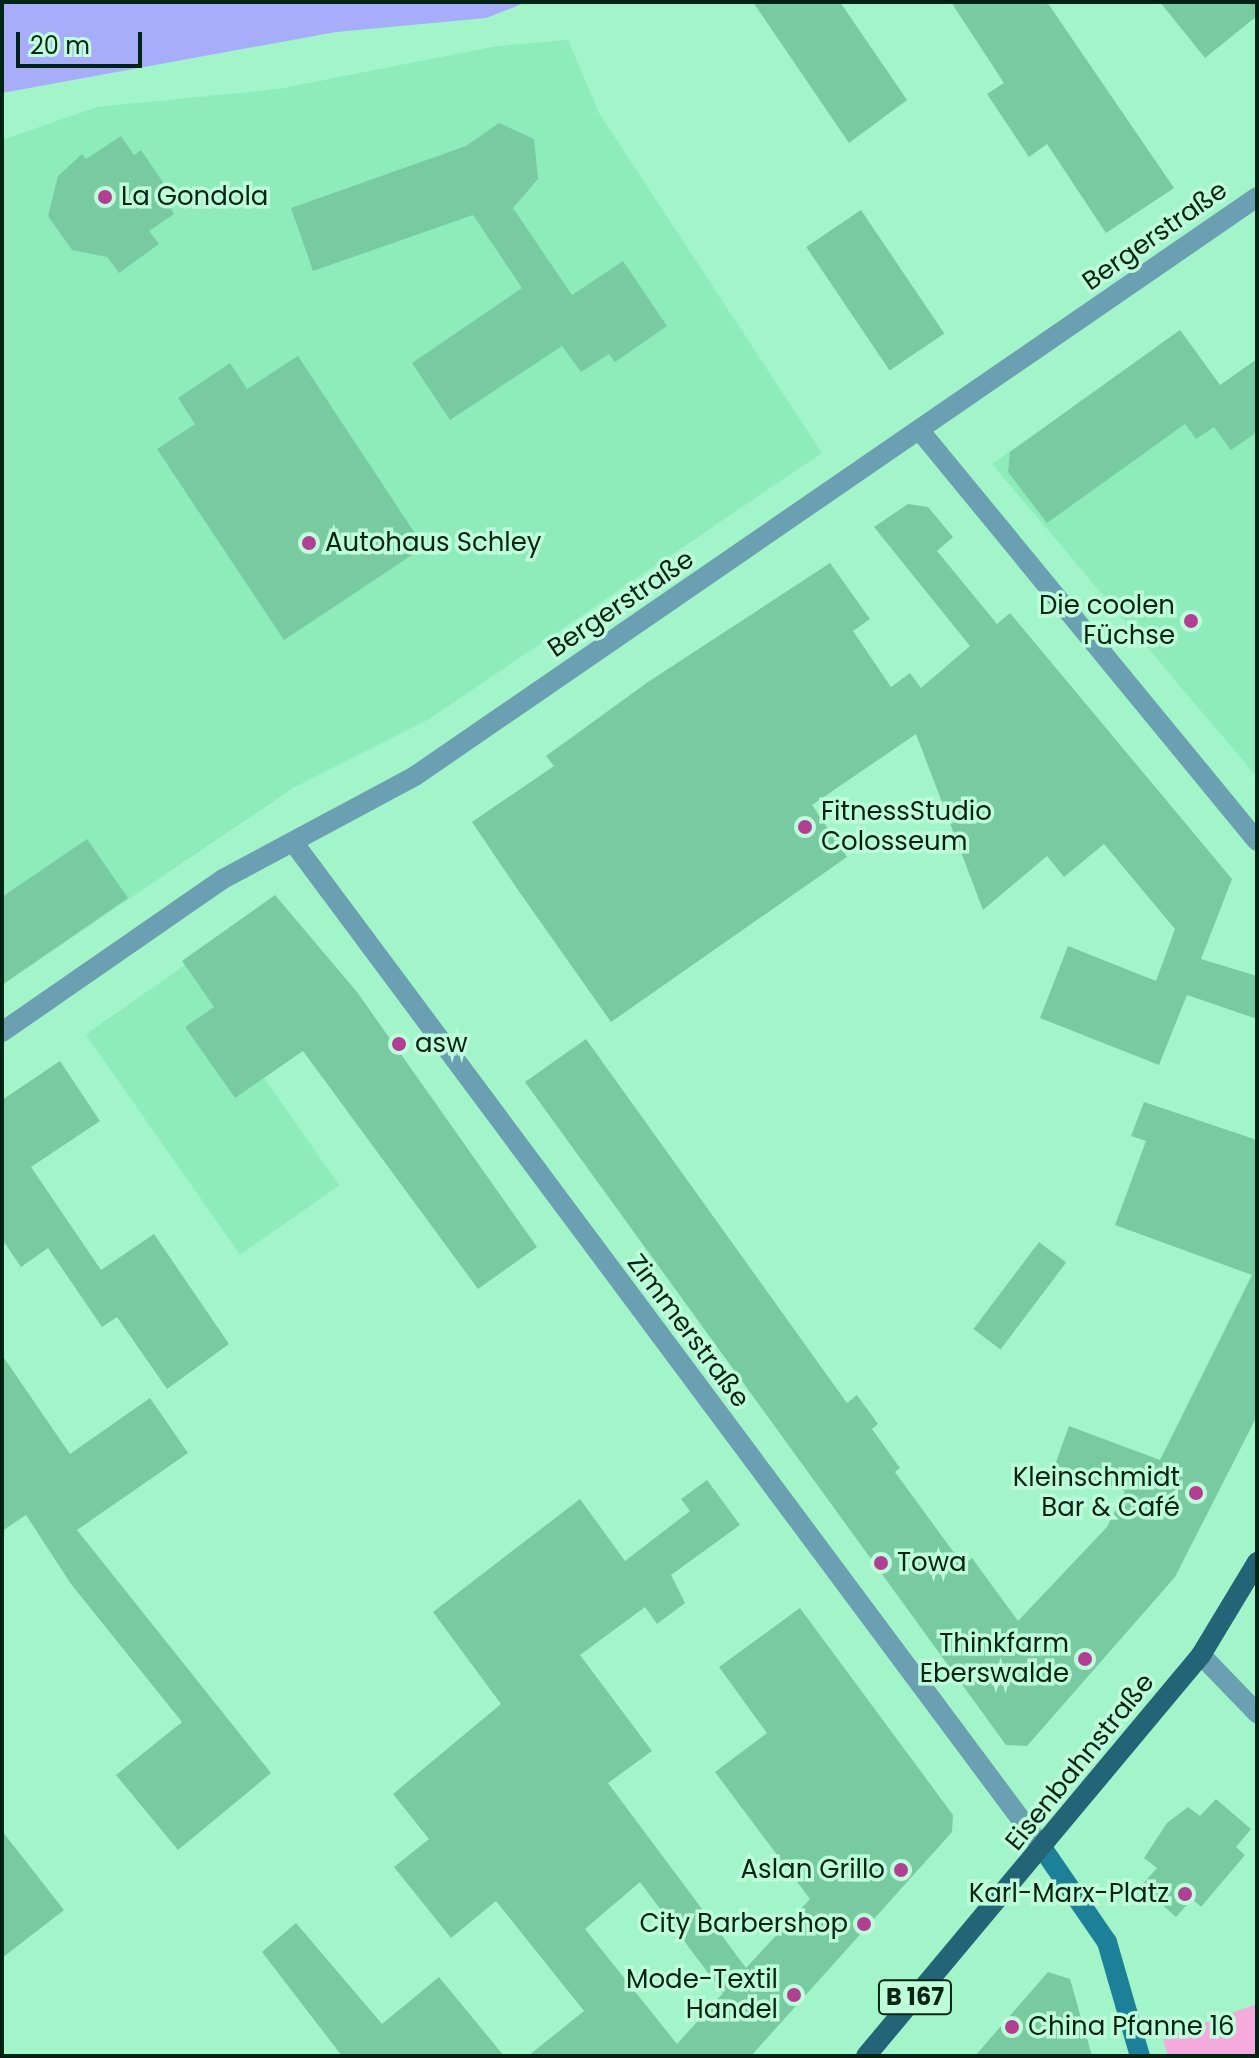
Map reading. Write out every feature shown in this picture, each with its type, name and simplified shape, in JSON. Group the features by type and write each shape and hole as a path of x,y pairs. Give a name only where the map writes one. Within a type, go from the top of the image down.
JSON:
{"main road":[{"name":"Eisenbahnstraße","path":"866,2056 1043,1849 1201,1655 1257,1562"},
{"path":"1043,1849 1107,1942 1140,2056"}],"street":[{"name":"Bergerstraße","path":"2,1032 223,879 415,776 921,432 1257,197"},
{"path":"921,432 1257,841"},
{"name":"Zimmerstraße","path":"293,842 1043,1849"},
{"path":"1201,1655 1257,1713"}],"shaded area":[{"path":"568,40 599,113 822,453 429,719 293,788 2,985 2,140 97,107 278,89 497,46"},
{"name":"Die coolen Füchse","path":"1180,330 1257,436 1257,777 992,464"},
{"path":"185,965 339,1185 240,1255 86,1034"},
{"path":"1257,2004 1257,2056 1168,2056 1163,2038"}],"water":[{"path":"2,2 527,2 486,18 336,32 2,93"}],"building":[{"path":"753,2 840,2 907,100 849,143"},
{"path":"951,2 1047,2 1174,188 1106,233 1047,144 1029,157 987,94 1004,83"},
{"path":"1160,2 1257,2 1257,16 1205,58"},
{"path":"499,123 534,139 538,179 513,208 572,295 623,261 667,326 615,362 609,354 581,372 562,346 450,420 412,363 522,288 473,215 313,271 291,208 466,146"},
{"path":"121,136 134,155 141,150 169,191 163,195 174,214 149,231 159,244 119,273 107,257 72,250 48,216 58,176 82,154 86,159"},
{"path":"861,210 944,334 890,370 806,247"},
{"path":"1180,330 1220,385 1257,359 1257,432 1231,450 1214,427 1196,439 1185,424 1047,523 1008,472 1010,452"},
{"path":"298,356 424,547 284,640 157,449 195,424 178,398 230,363 247,389"},
{"path":"908,504 928,507 953,537 937,551 997,624 1010,613 1232,879 1201,959 1257,976 1257,1019 1187,995 1159,1065 1040,1018 1068,946 1156,981 1175,929 1104,844 1064,877 1047,856 983,910 916,734 812,805 847,857 611,1022 518,890 472,822 554,766 546,756 648,682 830,563 870,619 853,631 891,687 910,673 921,688 970,646 874,527"},
{"path":"87,839 128,898 2,985 2,897"},
{"path":"275,895 357,992 537,1247 478,1289 303,1051 235,1098 185,1027 214,1007 182,961"},
{"path":"586,1039 847,1403 857,1395 878,1424 872,1429 900,1468 895,1472 963,1565 972,1558 1018,1621 1107,1527 1125,1491 1055,1465 1069,1426 1160,1460 1252,1275 1115,1225 1146,1141 1131,1136 1144,1102 1257,1140 1257,1416 1175,1577 1027,1746 1006,1745 525,1082"},
{"path":"60,1061 100,1121 31,1167 101,1270 154,1234 229,1344 167,1389 117,1317 102,1327 48,1248 21,1267 2,1239 2,1100"},
{"path":"1039,1242 1066,1262 1001,1350 973,1329"},
{"path":"2,1355 70,1454 150,1398 188,1453 77,1530 271,1773 178,1850 116,1775 182,1722 71,1584 26,1515 2,1531"},
{"path":"707,1480 740,1525 671,1575 685,1603 657,1624 645,1607 580,1655 652,1751 608,1783 746,1968 810,1899 715,1772 767,1733 719,1667 800,1608 953,1815 952,1832 751,2056 528,2056 584,2011 496,1901 451,1938 394,1867 429,1839 393,1794 501,1704 433,1612 580,1499 625,1561 690,1511 681,1499","holes":["640,1882 723,1993 677,2044 585,1929"]},
{"path":"1216,1799 1251,1829 1236,1847 1245,1855 1201,1907 1192,1899 1176,1917 1141,1886 1157,1868 1144,1858 1167,1823 1188,1807 1200,1816"},
{"path":"2,1831 64,1910 2,1958"},
{"path":"296,1923 382,2024 439,1977 504,2056 342,2056 262,1952"},
{"path":"1048,1972 1070,1979 1092,2056 975,2056"}],"place":[{"name":"La Gondola","path":"105,197"},
{"name":"Autohaus Schley","path":"309,543"},
{"name":"Die coolen Füchse","path":"1191,621"},
{"name":"FitnessStudio Colosseum","path":"805,827"},
{"name":"asw","path":"399,1044"},
{"name":"Kleinschmidt Bar & Café","path":"1196,1493"},
{"name":"Towa","path":"881,1563"},
{"name":"Thinkfarm Eberswalde","path":"1085,1659"},
{"name":"Aslan Grillo","path":"901,1870"},
{"name":"Karl-Marx-Platz","path":"1185,1894"},
{"name":"City Barbershop","path":"864,1924"},
{"name":"Mode-Textil Handel","path":"794,1995"},
{"name":"China Pfanne 16","path":"1012,2027"}]}
